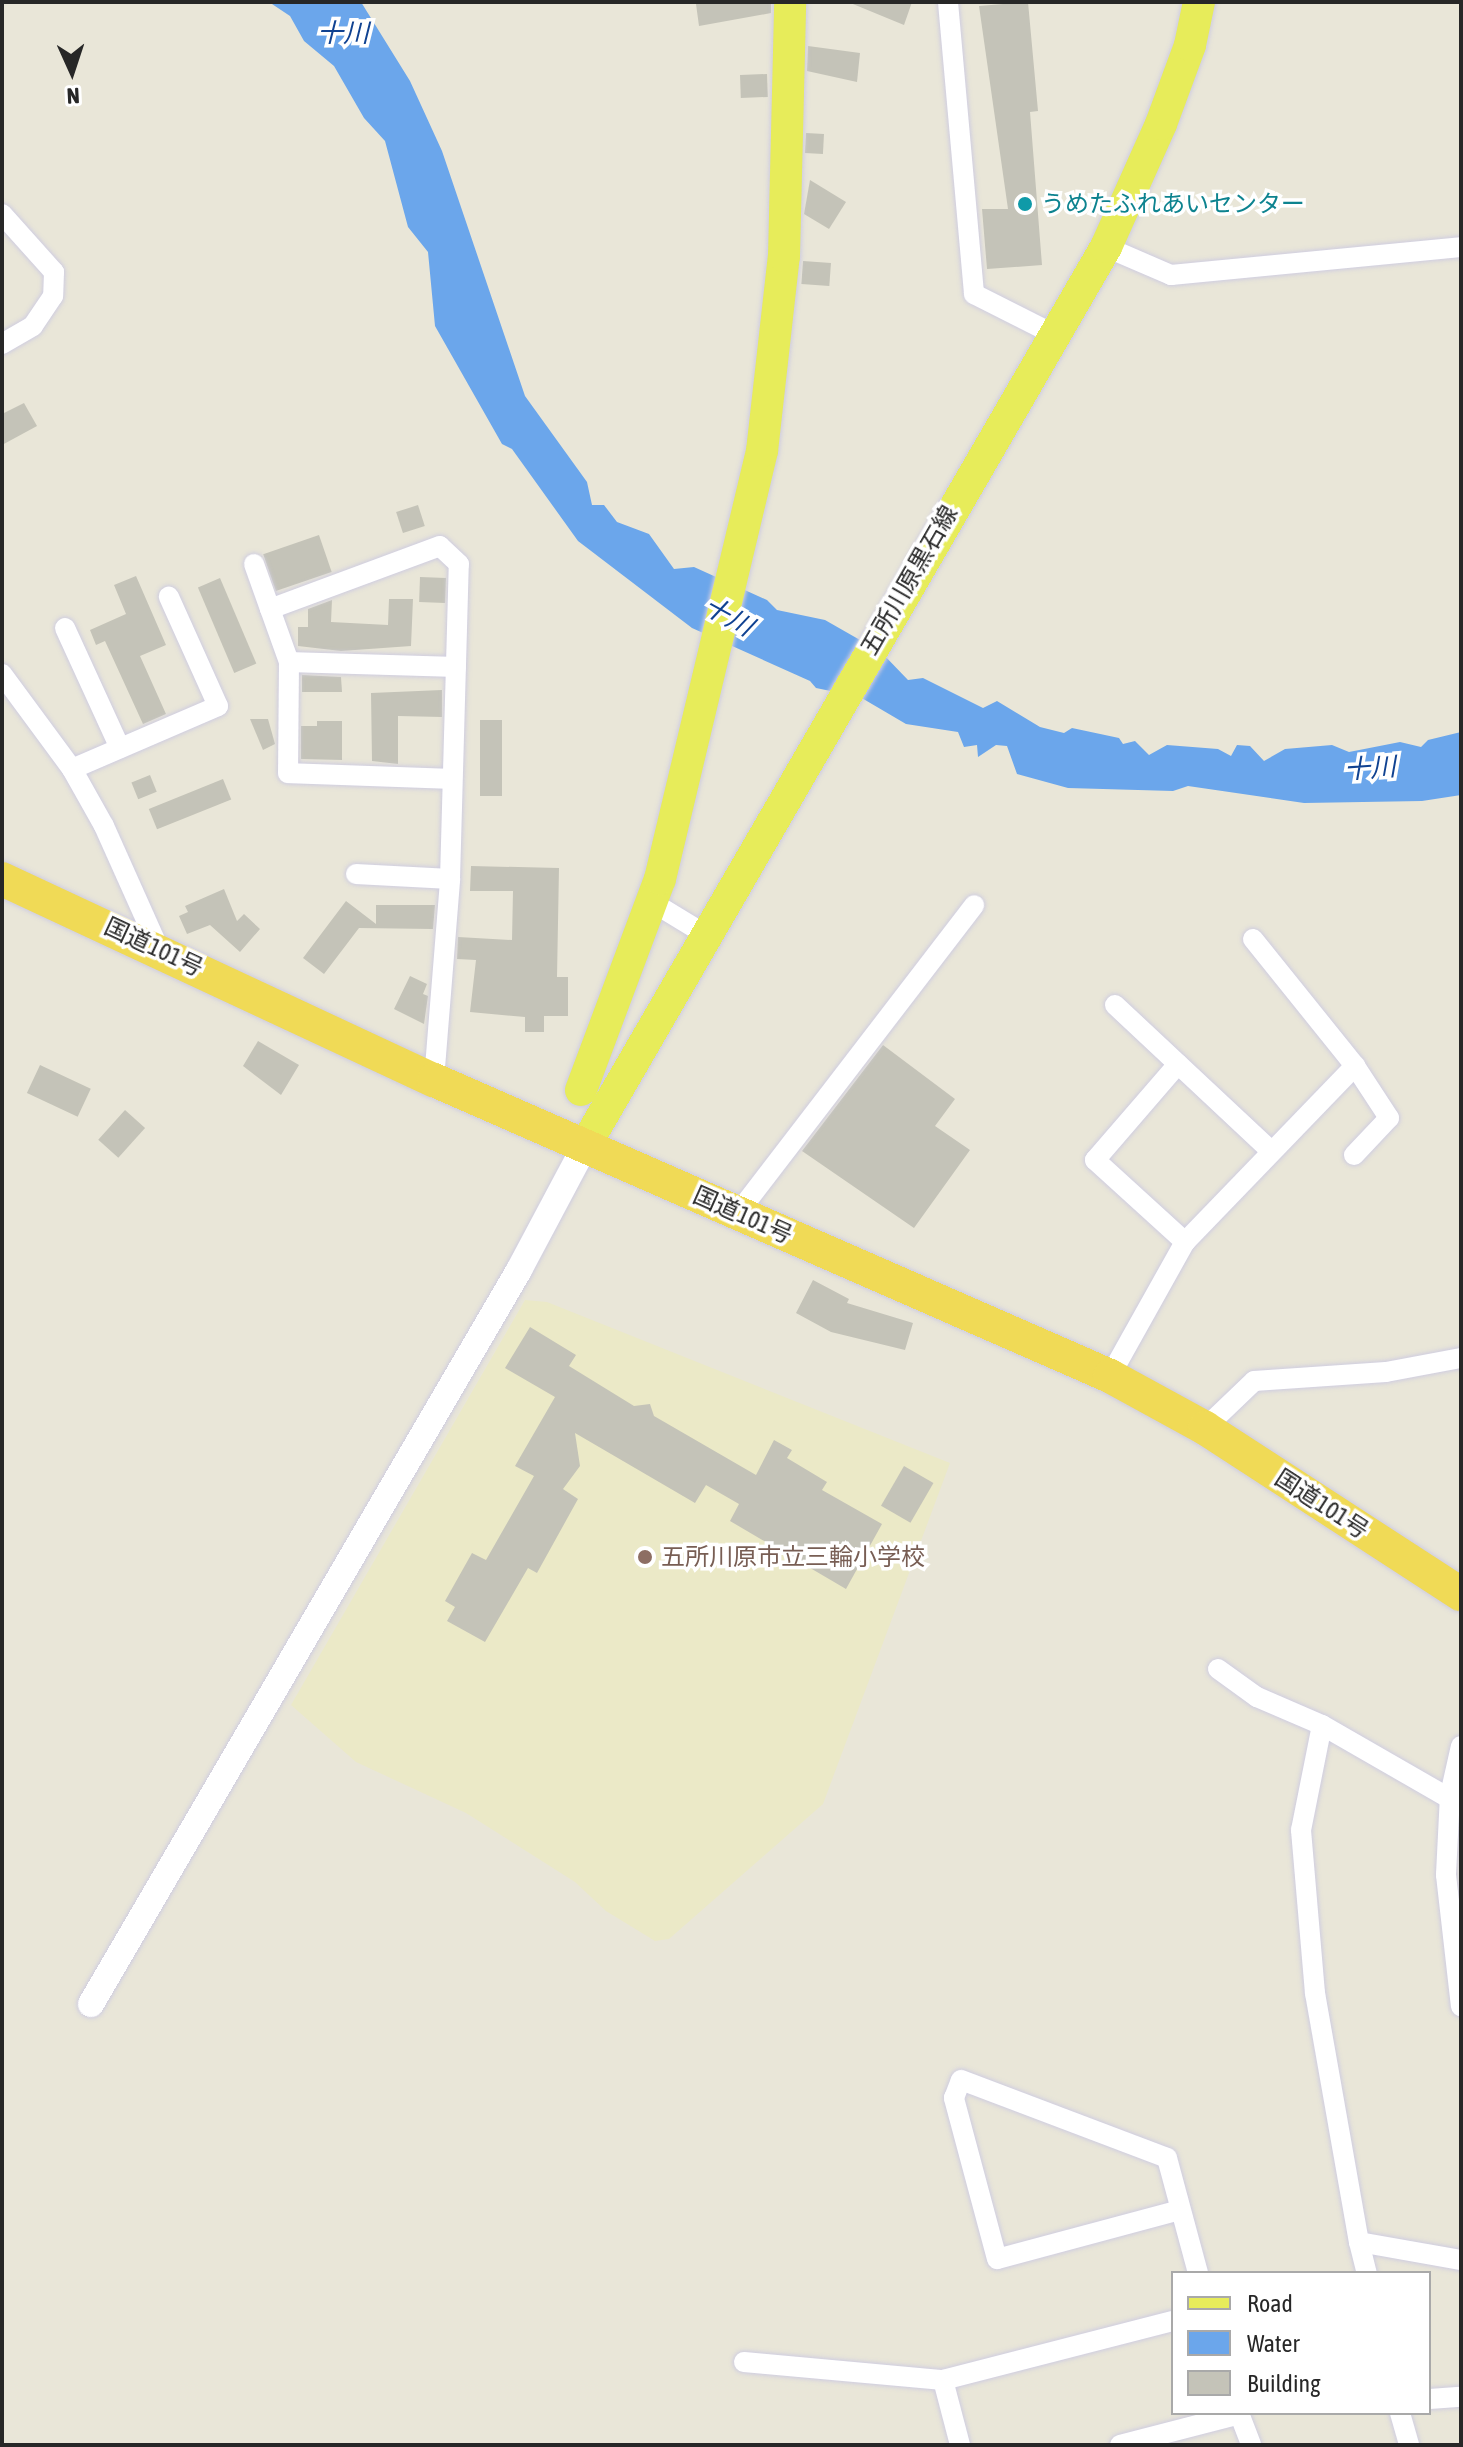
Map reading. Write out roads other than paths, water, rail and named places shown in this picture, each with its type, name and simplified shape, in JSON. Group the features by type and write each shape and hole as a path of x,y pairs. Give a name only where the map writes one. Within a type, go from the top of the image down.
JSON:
{"highway":[{"name":"国道101号","path":"2,879 158,947 434,1080 1110,1376 1205,1428 1461,1594"}],"main road":[{"path":"581,1090 652,902 707,692 764,437 784,256 790,2"},
{"name":"五所川原黒石線","path":"586,1144 957,498 1106,247 1161,124 1190,45 1199,2"}],"street":[{"path":"948,2 974,294 1055,335"},
{"path":"2,214 54,272 53,296 33,326 2,344"},
{"path":"1106,247 1171,275 1461,247"},
{"path":"270,609 440,546 459,564 450,879 434,1080"},
{"path":"254,564 289,662 288,773 451,779"},
{"path":"72,769 218,706 169,597"},
{"path":"65,628 120,748"},
{"path":"289,662 456,667"},
{"path":"2,674 72,769 104,826 158,947"},
{"path":"356,874 450,879"},
{"path":"652,902 706,935"},
{"path":"738,1213 974,905"},
{"path":"1253,939 1355,1066 1389,1118 1354,1155"},
{"path":"1115,1005 1270,1150"},
{"path":"1178,1064 1095,1160 1185,1242"},
{"path":"1110,1376 1185,1242 1270,1150 1355,1066"},
{"path":"91,2004 519,1270 586,1144"},
{"path":"1205,1428 1254,1381 1386,1372 1461,1358"},
{"path":"1218,1669 1257,1697 1322,1725 1456,1800"},
{"path":"1322,1725 1301,1830 1315,1993 1366,2271"},
{"path":"1461,1746 1446,1875 1461,2006"},
{"path":"1180,2210 997,2259 954,2098 961,2080 1167,2158 1197,2271"},
{"path":"1359,2242 1461,2260"},
{"path":"744,2362 943,2380 1171,2322"},
{"path":"943,2380 960,2445"},
{"path":"1431,2399 1461,2397"},
{"path":"1120,2445 1235,2415"},
{"path":"1239,2415 1251,2445"},
{"path":"1401,2415 1409,2445"}],"water":[{"name":"十川","path":"269,2 361,2 410,81 442,151 525,396 587,482 592,505 604,505 617,522 649,534 674,569 694,567 767,600 777,610 825,620 881,652 908,680 923,678 983,708 997,701 1040,727 1064,733 1072,728 1119,738 1123,744 1135,741 1149,755 1167,745 1218,749 1231,756 1237,745 1250,746 1264,761 1285,749 1332,745 1349,752 1400,742 1421,747 1428,740 1461,732 1461,795 1422,801 1304,803 1188,786 1173,791 1068,788 1017,774 1007,746 996,745 978,757 977,745 964,747 958,732 906,724 860,697 816,688 810,681 692,628 578,541 512,449 502,444 435,326 428,252 408,227 385,141 364,118 334,66 304,41 290,16"}],"place":[{"name":"うめたふれあいセンター","path":"1025,204"},
{"name":"五所川原市立三輪小学校","path":"645,1557"}]}
